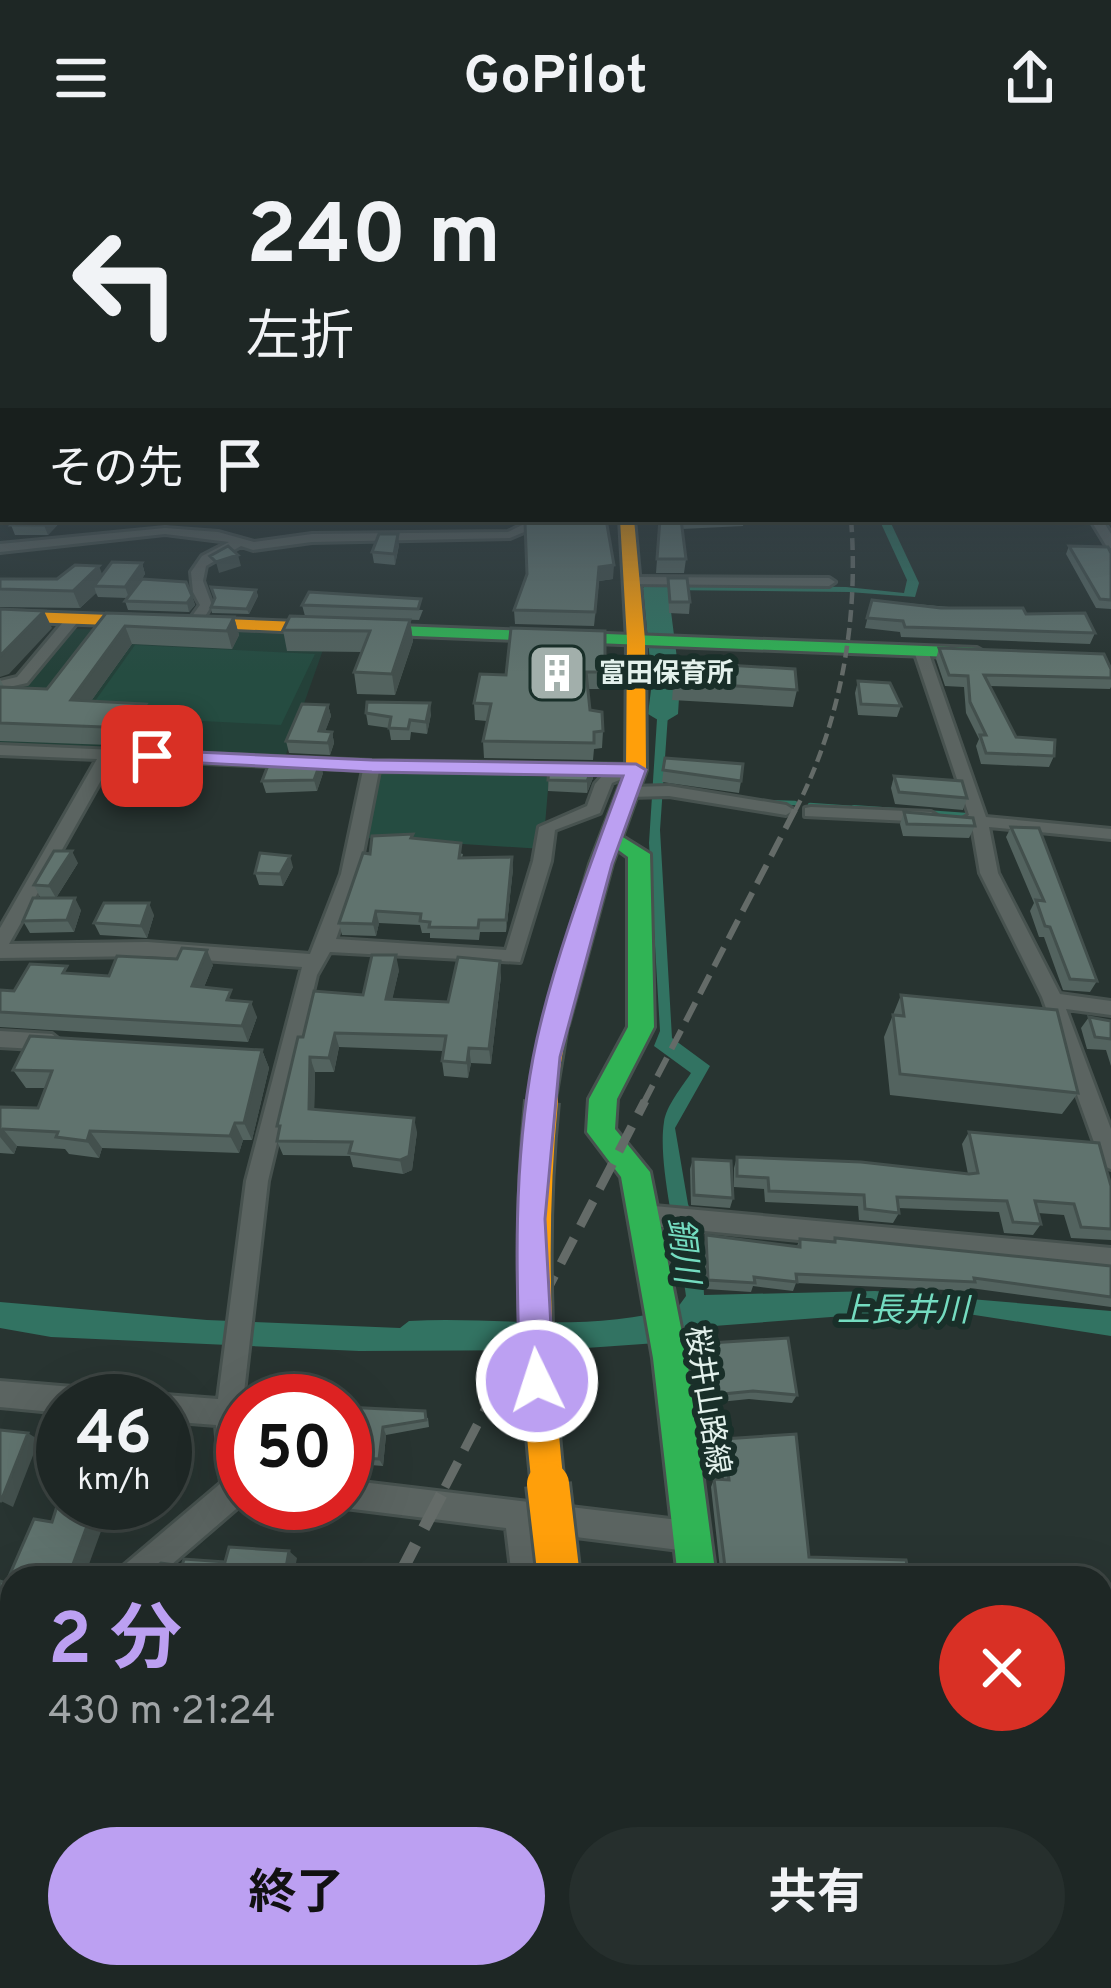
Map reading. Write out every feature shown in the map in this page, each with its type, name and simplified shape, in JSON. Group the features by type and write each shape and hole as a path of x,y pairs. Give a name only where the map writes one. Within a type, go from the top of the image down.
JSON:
{"main road":[{"path":"558,1566 537,1381 530,1219 547,1057 601,864 633,779 636,640 627,522"},
{"path":"0,616 1014,654"},
{"name":"桜井山路線","path":"614,838 639,854 641,1027 603,1099 601,1132 635,1172 670,1358 696,1566"}],"street":[{"path":"286,540 293,522"},
{"path":"431,536 433,522"},
{"path":"3,538 165,531 218,535 253,546 286,540 510,535 530,522"},
{"path":"194,623 206,605 195,585 196,571 210,554 238,543"},
{"path":"632,581 829,582"},
{"path":"0,685 22,680 74,619"},
{"path":"921,651 979,820 989,873 1053,1000 1111,1159"},
{"path":"0,750 633,779"},
{"path":"108,754 0,947 513,957 542,861 547,827 594,809 602,781 612,774 669,791 786,810"},
{"path":"234,1374 275,1056 350,877 372,766"},
{"path":"811,812 979,820 1111,834"},
{"path":"1053,1000 1111,1008"},
{"path":"0,1039 72,1043"},
{"path":"643,1215 1111,1259"},
{"path":"0,1394 36,1397"},
{"path":"372,1497 694,1537"},
{"path":"147,1566 216,1509"},
{"path":"519,1514 526,1566"}],"shaded area":[{"path":"69,629 329,633 284,760 0,747 0,701 10,701"},
{"path":"135,645 315,654 281,725 85,715"},
{"path":"381,770 549,777 543,849 367,838"}],"water":[{"path":"880,522 890,522 919,583 915,597 662,590 666,628 657,628 651,584 846,587 904,593 907,580"},
{"name":"上長井川","path":"661,657 672,657 660,830 672,1038 710,1066 675,1128 688,1204 701,1237 704,1295 875,1291 1111,1311 1111,1336 936,1309 714,1326 657,1343 558,1350 359,1351 51,1337 0,1328 0,1302 207,1320 400,1328 409,1321 612,1320 678,1307 686,1296 666,1184 664,1122 691,1073 654,1046 660,1031 649,843"}],"building":[{"path":"14,522 47,522 44,525 11,525"},
{"path":"607,522 614,565 599,567 595,612 514,610 527,574 525,523"},
{"path":"660,522 681,522 686,559 657,559"},
{"path":"379,534 398,534 394,554 372,552"},
{"path":"228,546 238,555 216,562 210,556"},
{"path":"1069,546 1108,547 1111,600 1100,599"},
{"path":"112,562 142,563 125,587 94,586"},
{"path":"75,565 99,566 73,591 0,589 0,579 57,579"},
{"path":"668,578 687,578 690,602 670,602"},
{"path":"142,579 186,582 192,596 187,603 125,601"},
{"path":"211,587 256,590 247,609 211,607 215,598"},
{"path":"309,592 421,599 418,609 302,605"},
{"path":"872,600 941,608 1023,608 1026,614 1085,613 1095,633 905,627 903,621 867,618"},
{"path":"0,609 44,611 0,656"},
{"path":"106,613 234,617 227,631 125,626 71,700 146,704 130,728 0,723 0,687 47,689"},
{"path":"290,616 410,620 392,674 354,672 370,631 283,630"},
{"path":"511,628 605,631 605,672 586,672 590,710 602,712 603,731 594,732 594,743 483,741 491,704 474,703 480,674 506,675"},
{"path":"939,648 1104,654 1111,678 984,675 1016,737 1055,740 1054,756 986,753 980,735 986,735 970,702 968,676 949,675"},
{"path":"675,662 795,669 797,690 674,682"},
{"path":"858,681 890,683 901,706 861,704"},
{"path":"367,702 430,703 426,722 410,720 408,729 389,728 391,717 366,713"},
{"path":"302,704 328,705 319,731 332,732 328,743 286,741"},
{"path":"665,758 743,764 741,781 663,770"},
{"path":"270,760 321,761 314,780 262,781"},
{"path":"549,766 593,767 587,781 548,780"},
{"path":"894,776 962,781 967,798 899,792"},
{"path":"904,812 973,818 975,826 907,824"},
{"path":"1011,827 1039,828 1097,981 1070,979 1050,927 1045,926 1036,900 1044,901"},
{"path":"413,834 411,838 461,843 459,858 512,857 506,920 479,920 478,928 429,927 430,922 420,921 421,914 376,911 373,924 339,923 363,853 370,854 372,836"},
{"path":"54,851 72,851 49,886 34,885"},
{"path":"260,853 290,856 280,874 255,873"},
{"path":"33,898 75,898 67,920 23,921"},
{"path":"104,903 149,903 141,926 94,923"},
{"path":"182,948 207,950 192,986 231,990 227,1000 251,1002 242,1026 0,1012 0,990 14,991 30,964 67,966 63,973 109,976 117,956 177,959"},
{"path":"372,955 396,955 386,999 448,1002 458,957 500,961 489,1049 469,1048 467,1063 442,1061 446,1036 335,1033 329,1058 310,1057 309,1109 414,1118 409,1156 400,1160 349,1153 352,1142 277,1141 298,1037 303,1037 314,991 363,995"},
{"path":"901,995 1057,1010 1078,1093 900,1074 893,1015 904,1016"},
{"path":"1089,1017 1111,1021 1111,1039 1095,1037"},
{"path":"30,1036 262,1050 244,1123 235,1123 230,1136 90,1131 87,1141 56,1137 58,1132 3,1129 0,1136 0,1107 38,1108 52,1071 13,1070"},
{"path":"969,1132 1099,1143 1111,1186 1111,1229 1081,1227 1074,1204 1035,1201 1041,1224 1013,1222 1007,1201 897,1197 899,1213 865,1209 864,1195 769,1191 768,1178 737,1176 737,1157 978,1173"},
{"path":"693,1159 731,1161 733,1198 694,1195"},
{"path":"706,1235 800,1247 800,1239 835,1242 835,1238 1111,1266 1111,1297 974,1278 975,1282 796,1274 797,1282 754,1277 755,1283 708,1280"},
{"path":"788,1338 797,1395 753,1391 702,1396 695,1344"},
{"path":"372,1408 425,1411 426,1420 383,1427 379,1459 372,1459"},
{"path":"0,1430 28,1433 1,1501 0,1501"},
{"path":"796,1434 809,1557 906,1560 907,1566 725,1566 714,1479 729,1480 724,1439"},
{"path":"34,1519 36,1530 86,1530 72,1566 13,1566"},
{"path":"229,1547 289,1551 286,1566 182,1566 184,1559 225,1562"}],"waterway":[{"name":"銅川","path":"663,714 666,682 656,588 671,588"},
{"path":"761,802 795,803"},
{"path":"810,805 897,811"},
{"path":"854,808 969,816"}],"railway":[{"path":"795,811 824,742 843,669 852,594 851,522"},
{"path":"643,1104 796,808"},
{"path":"445,1487 645,1101"},
{"path":"404,1566 447,1484"}],"traffic: fast":[{"path":"372,630 977,653"},
{"path":"613,838 639,854 641,1027 603,1099 601,1132 635,1172 670,1358 696,1566"}],"traffic: slow":[{"path":"555,1025 601,864 636,770 636,640 627,522"},
{"path":"0,616 138,621"},
{"path":"198,623 324,628"},
{"path":"555,1025 543,1094 533,1232 537,1370 558,1566"}],"place":[{"name":"富田保育所","path":"557,673"}],"route":[{"path":"152,756 372,766 636,770 601,864 547,1057 530,1219 537,1381"}]}
